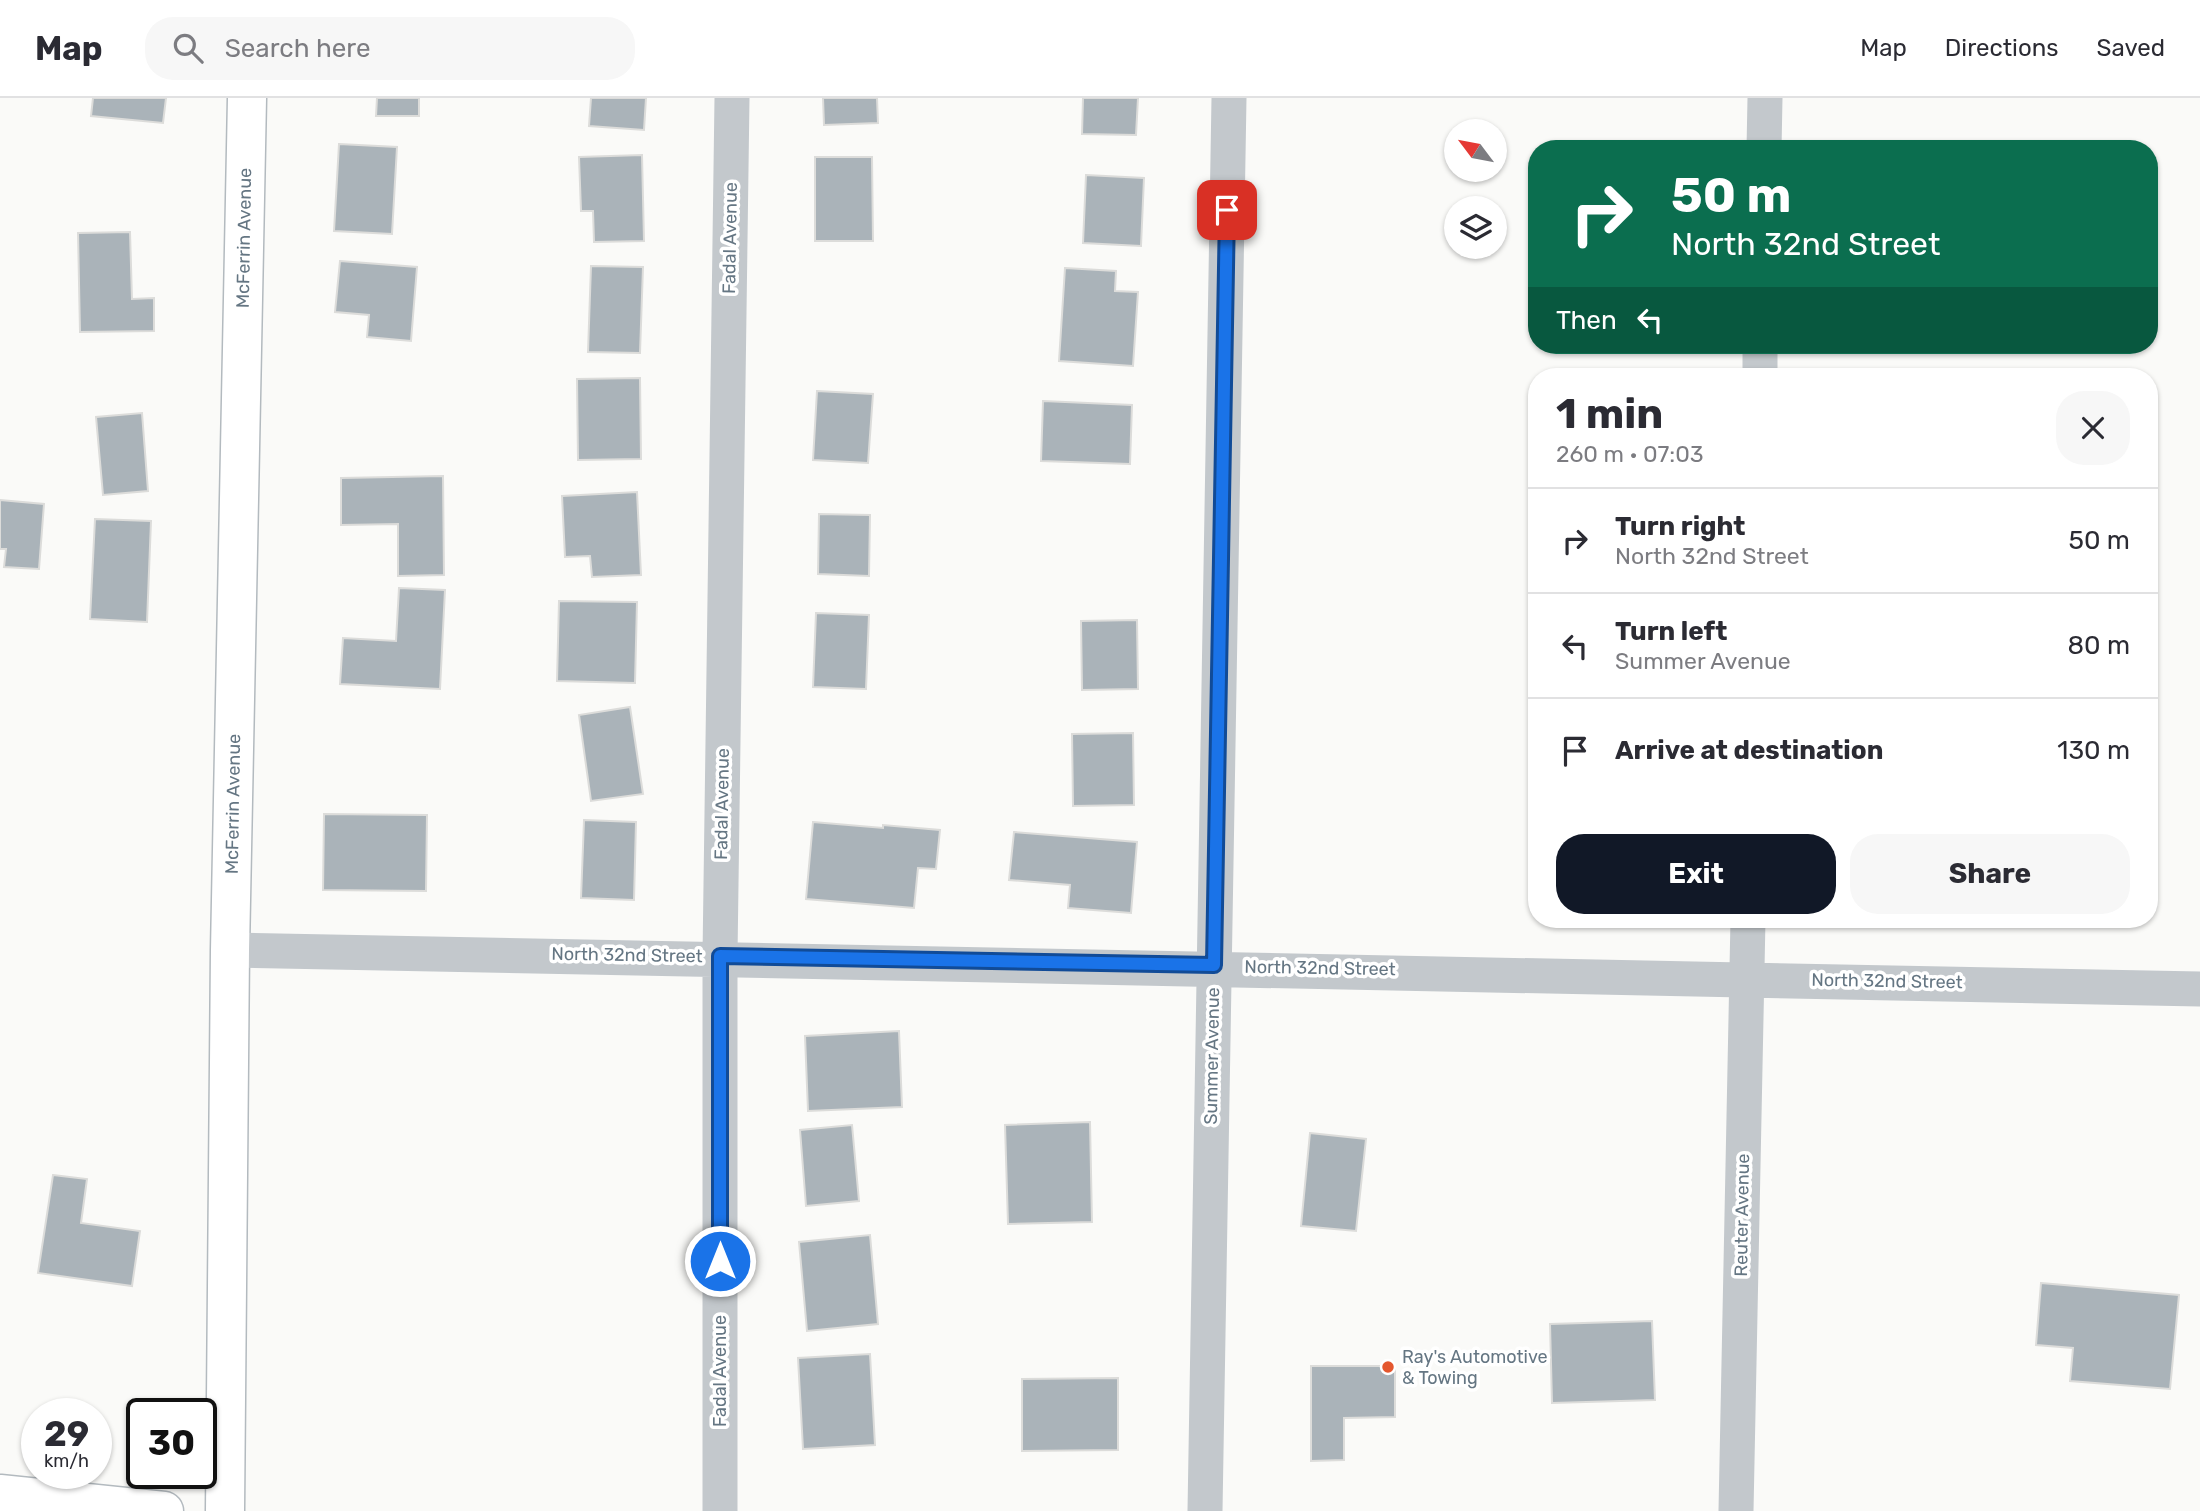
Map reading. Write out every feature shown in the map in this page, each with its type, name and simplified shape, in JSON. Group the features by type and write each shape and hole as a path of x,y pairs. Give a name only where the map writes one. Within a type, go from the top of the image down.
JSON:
{"street":[{"name":"McFerrin Avenue","path":"225,1511 230,950 247,98"},
{"name":"Fadal Avenue","path":"720,1511 720,956 732,98"},
{"name":"Summer Avenue","path":"1205,1511 1229,98"},
{"path":"1764,140 1765,98"},
{"name":"Reuter Avenue","path":"1736,1511 1748,928"},
{"name":"North 32nd Street","path":"230,950 1214,965 2200,989"},
{"path":"0,1494 164,1511"}],"building":[{"path":"93,98 166,98 163,123 91,116"},
{"path":"377,98 419,98 419,116 376,116"},
{"path":"591,98 646,98 644,130 589,126"},
{"path":"823,98 877,98 878,123 824,125"},
{"path":"1083,98 1138,98 1136,135 1082,134"},
{"path":"339,144 397,147 392,234 334,231"},
{"path":"642,155 644,241 594,242 593,211 581,211 579,157"},
{"path":"815,157 872,157 873,241 815,241"},
{"path":"1086,175 1144,178 1141,246 1083,243"},
{"path":"130,232 132,299 154,298 154,331 80,332 78,233"},
{"path":"340,261 417,267 411,341 367,337 369,315 335,312"},
{"path":"591,266 643,267 640,353 588,352"},
{"path":"1065,268 1116,271 1115,291 1138,292 1133,366 1059,361"},
{"path":"640,378 641,459 578,460 577,379"},
{"path":"817,391 873,394 868,463 813,460"},
{"path":"1043,401 1132,405 1130,464 1041,461"},
{"path":"142,413 148,491 103,495 96,417"},
{"path":"443,476 444,575 398,576 398,524 341,525 341,478"},
{"path":"637,492 641,575 592,577 590,556 565,557 562,496"},
{"path":"0,500 44,504 39,569 4,567 6,549 0,549"},
{"path":"819,514 870,515 869,576 818,574"},
{"path":"95,519 151,521 147,622 90,619"},
{"path":"399,588 445,590 440,689 340,684 343,638 396,641"},
{"path":"559,601 637,602 635,683 557,681"},
{"path":"816,613 869,615 866,689 813,687"},
{"path":"1137,620 1138,689 1082,690 1081,621"},
{"path":"630,707 643,794 591,801 579,715"},
{"path":"1133,733 1134,805 1073,806 1072,734"},
{"path":"324,814 427,815 426,891 323,890"},
{"path":"584,820 636,822 634,900 581,898"},
{"path":"813,822 940,830 936,869 918,868 914,908 806,899"},
{"path":"1014,832 1137,842 1131,913 1068,908 1070,885 1009,880"},
{"path":"899,1031 902,1107 808,1111 805,1036"},
{"path":"1090,1122 1092,1222 1008,1224 1005,1125"},
{"path":"852,1125 859,1201 806,1206 800,1130"},
{"path":"1310,1133 1366,1139 1356,1231 1301,1226"},
{"path":"53,1175 87,1179 81,1223 140,1231 132,1286 38,1273"},
{"path":"870,1235 878,1324 807,1331 799,1242"},
{"path":"2041,1283 2179,1295 2170,1389 2070,1381 2073,1348 2036,1345"},
{"path":"1652,1321 1655,1400 1552,1403 1550,1324"},
{"path":"870,1354 875,1445 803,1449 798,1358"},
{"path":"1311,1366 1395,1366 1395,1417 1344,1418 1344,1460 1311,1461"},
{"path":"1118,1378 1118,1450 1022,1451 1022,1379"}],"place":[{"name":"Ray's Automotive & Towing","path":"1388,1367"}],"route":[{"path":"720,1261 720,956 1214,965 1227,210"}]}
